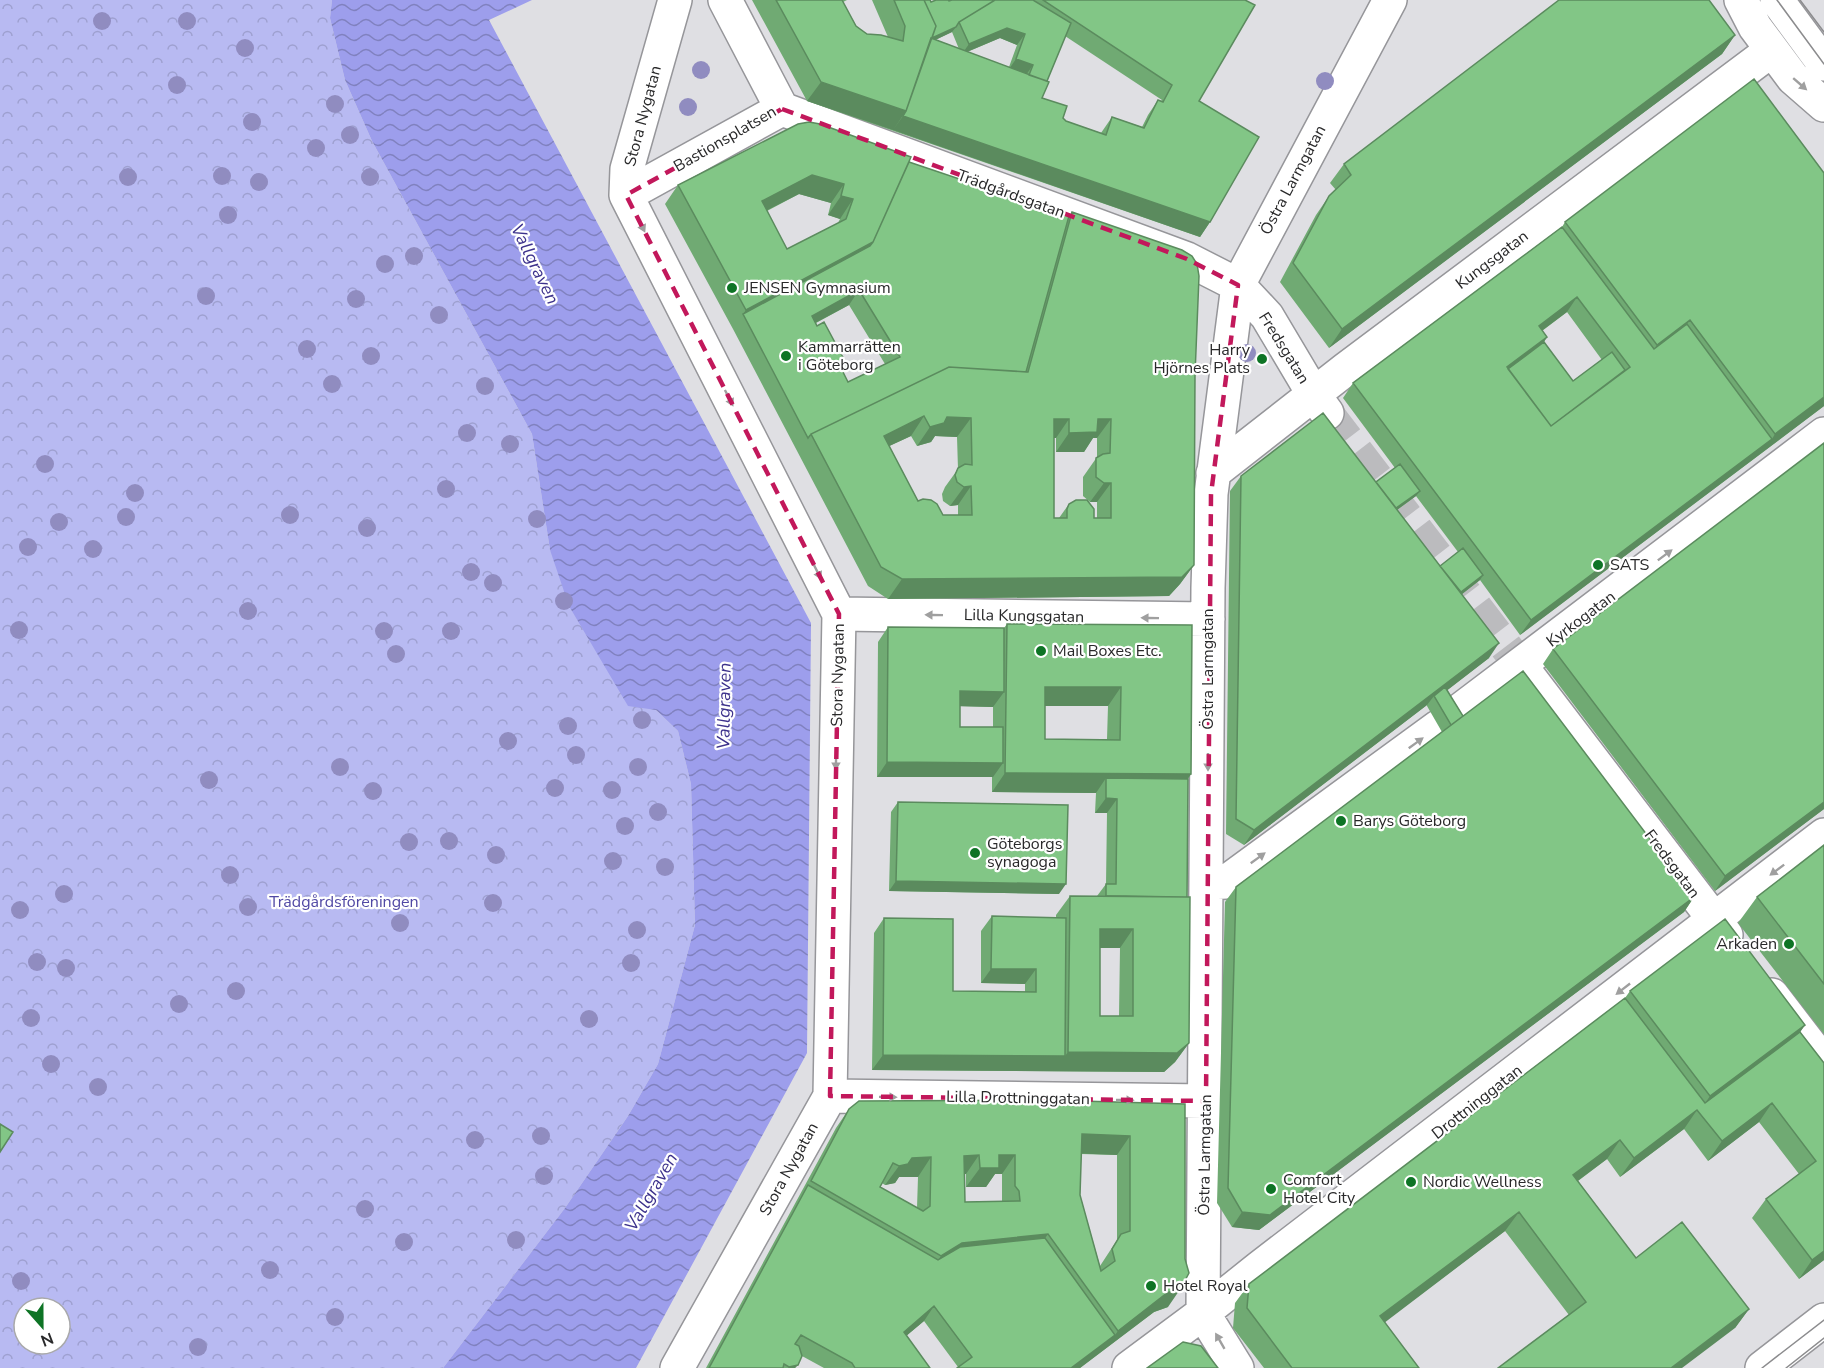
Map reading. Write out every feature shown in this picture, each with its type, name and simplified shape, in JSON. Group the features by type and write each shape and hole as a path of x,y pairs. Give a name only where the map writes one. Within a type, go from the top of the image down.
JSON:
{"street":[{"name":"Stora Nygatan","path":"675,0 627,169 626,195 839,614 830,1096 677,1368"},
{"name":"Bastionsplatsen","path":"626,195 782,109 725,0"},
{"name":"Östra Larmgatan","path":"1203,1313 1208,883 1208,619 1213,473 1238,285 1390,0"},
{"path":"1742,0 1755,27 1793,78 1824,105"},
{"path":"1777,0 1824,64"},
{"path":"1800,0 1824,32"},
{"name":"Kungsgatan","path":"1213,473 1320,404 1772,50"},
{"name":"Trädgårdsgatan","path":"782,109 1187,259 1238,285"},
{"name":"Fredsgatan","path":"1238,285 1267,315 1320,404"},
{"name":"Kyrkogatan","path":"1208,883 1226,882 1445,722 1824,434"},
{"name":"Lilla Kungsgatan","path":"839,614 1208,619"},
{"name":"Fredsgatan","path":"1520,665 1824,1063"},
{"name":"Drottninggatan","path":"1129,1368 1824,835"},
{"name":"Lilla Drottninggatan","path":"830,1096 1206,1101"},
{"path":"1203,1313 1237,1368"},
{"path":"1762,1368 1824,1320"},
{"path":"1786,1368 1824,1338"}],"highlighted area":[{"path":"782,109 1187,259 1238,285 1211,494 1206,1101 830,1096 839,614 626,195"}],"green space":[{"name":"Trädgårdsföreningen","path":"0,0 332,0 330,18 345,80 372,141 532,434 550,550 656,710 678,731 691,784 695,925 658,1064 628,1116 565,1208 443,1368 0,1368"}],"water":[{"name":"Vallgraven","path":"332,0 532,0 489,20 811,623 807,1053 636,1368 443,1368 565,1208 628,1116 658,1064 695,925 691,784 678,731 656,710 628,706 569,606 550,550 532,434 372,141 345,80 330,18"}],"building":[{"path":"776,0 842,0 856,26 867,34 903,41 905,26 894,0 924,0 936,26 906,111 821,82"},
{"path":"924,0 931,2 936,0 995,0 959,22 956,27 932,38 936,26"},
{"path":"995,0 1033,0 1071,23 1047,81 1029,75 1033,65 1016,59 1025,34 1007,28 969,44 959,22"},
{"path":"1043,0 1245,0 1255,5 1199,101 1259,137 1210,222 903,116 931,38 1049,82 1042,98 1067,106 1063,118 1066,121 1106,135 1112,117 1144,128 1158,100 1163,102 1172,85"},
{"path":"1559,0 1709,0 1735,35 1342,329 1293,263 1329,196 1351,175 1344,164"},
{"path":"1754,79 1824,173 1824,397 1775,434 1690,320 1657,345 1565,222"},
{"path":"809,122 820,124 911,157 873,242 746,310 678,185 798,124","holes":["812,175 844,184 841,196 853,199 846,219 787,249 762,201"]},
{"path":"909,162 1069,216 1026,372 949,367 811,434 808,438 743,314 870,246","holes":["859,290 900,357 848,382 841,368 847,365 824,322 817,326 812,316"]},
{"path":"1072,212 1182,250 1192,256 1197,264 1199,276 1195,375 1194,565 1182,577 902,579 881,567 811,434 949,367 1028,372","holes":["924,416 930,427 944,423 947,417 971,418 972,465 965,464 958,468 955,475 957,482 964,487 971,486 972,515 943,515 937,504 931,500 918,501 884,436","1054,419 1069,419 1069,433 1097,432 1098,419 1111,419 1110,453 1096,458 1096,477 1104,483 1111,483 1111,518 1094,518 1094,509 1087,500 1076,500 1069,504 1067,518 1054,518"]},
{"path":"1562,227 1654,349 1687,324 1772,439 1531,620 1353,383","holes":["1577,297 1630,367 1551,426 1507,367 1547,337 1539,326"]},
{"path":"1544,342 1573,381 1612,352 1625,370 1551,426 1508,369"},
{"path":"1323,413 1499,643 1254,830 1236,819 1241,476"},
{"path":"1824,443 1824,802 1725,876 1553,649"},
{"path":"1400,464 1420,491 1396,508 1376,482"},
{"path":"1463,548 1483,575 1461,592 1440,566"},
{"path":"1007,624 1192,625 1191,774 1005,773","holes":["1045,687 1121,687 1120,740 1045,739"]},
{"path":"888,627 1004,628 1004,692 960,691 960,727 1003,727 1003,763 887,762"},
{"path":"1523,671 1694,897 1270,1215 1242,1212 1228,1188 1236,887"},
{"path":"1445,687 1463,716 1451,725 1434,696"},
{"path":"1106,778 1188,779 1187,897 1106,896 1106,884 1116,884 1117,799 1106,798"},
{"name":"Göteborgs synagoga","path":"898,802 1068,805 1066,884 896,881"},
{"path":"1824,845 1824,984 1757,897"},
{"path":"1070,896 1190,897 1189,1043 1177,1053 1068,1052","holes":["1100,929 1133,929 1133,1016 1100,1016"]},
{"path":"992,916 1066,918 1065,1056 883,1055 884,918 953,919 953,991 1036,992 1036,969 991,969"},
{"path":"1725,919 1805,1025 1710,1096 1630,991"},
{"path":"1625,998 1705,1103 1800,1032 1824,1063 1824,1251 1812,1260 1766,1199 1816,1161 1772,1103 1722,1141 1697,1110 1634,1158 1620,1140 1573,1175 1636,1258 1682,1222 1749,1309 1671,1368 1498,1368 1586,1302 1519,1212 1380,1316 1419,1368 1292,1368 1247,1308 1249,1284"},
{"path":"1045,1100 1185,1104 1185,1259 1189,1273 1181,1288 1167,1293 1118,1331 1048,1234 962,1243 941,1256 811,1181 849,1109 859,1101","holes":["1082,1134 1130,1136 1130,1231 1121,1234 1112,1249 1115,1261 1101,1271 1080,1195","979,1155 980,1168 999,1168 999,1155 1015,1155 1015,1186 1019,1191 1020,1201 965,1202 964,1156","931,1157 930,1206 923,1211 880,1187 893,1163 899,1166 908,1164 912,1158"]},
{"path":"0,1124 13,1132 0,1152"},
{"path":"808,1185 938,1260 960,1247 1045,1238 1115,1335 1071,1368 957,1368 972,1357 934,1306 904,1332 930,1368 855,1368 852,1363 801,1335 795,1344 799,1346 802,1356 798,1365 789,1367 784,1364 783,1368 709,1368"},
{"path":"1183,1342 1201,1346 1218,1368 1147,1368"}],"tunnel":[{"path":"1327,413 1520,665"}],"tram line":[{"path":"1777,0 1824,64"},
{"path":"1800,0 1824,32"},
{"path":"1762,1368 1824,1320"},
{"path":"1786,1368 1824,1338"}],"place":[{"name":"JENSEN Gymnasium","path":"732,288"},
{"name":"Kammarrätten i Göteborg","path":"786,356"},
{"name":"Harry Hjörnes Plats","path":"1262,359"},
{"name":"SATS","path":"1598,565"},
{"name":"Mail Boxes Etc.","path":"1041,651"},
{"name":"Barys Göteborg","path":"1341,821"},
{"name":"Göteborgs synagoga","path":"975,853"},
{"name":"Arkaden","path":"1789,944"},
{"name":"Nordic Wellness","path":"1411,1182"},
{"name":"Comfort Hotel City","path":"1271,1189"},
{"name":"Hotel Royal","path":"1151,1286"}]}
